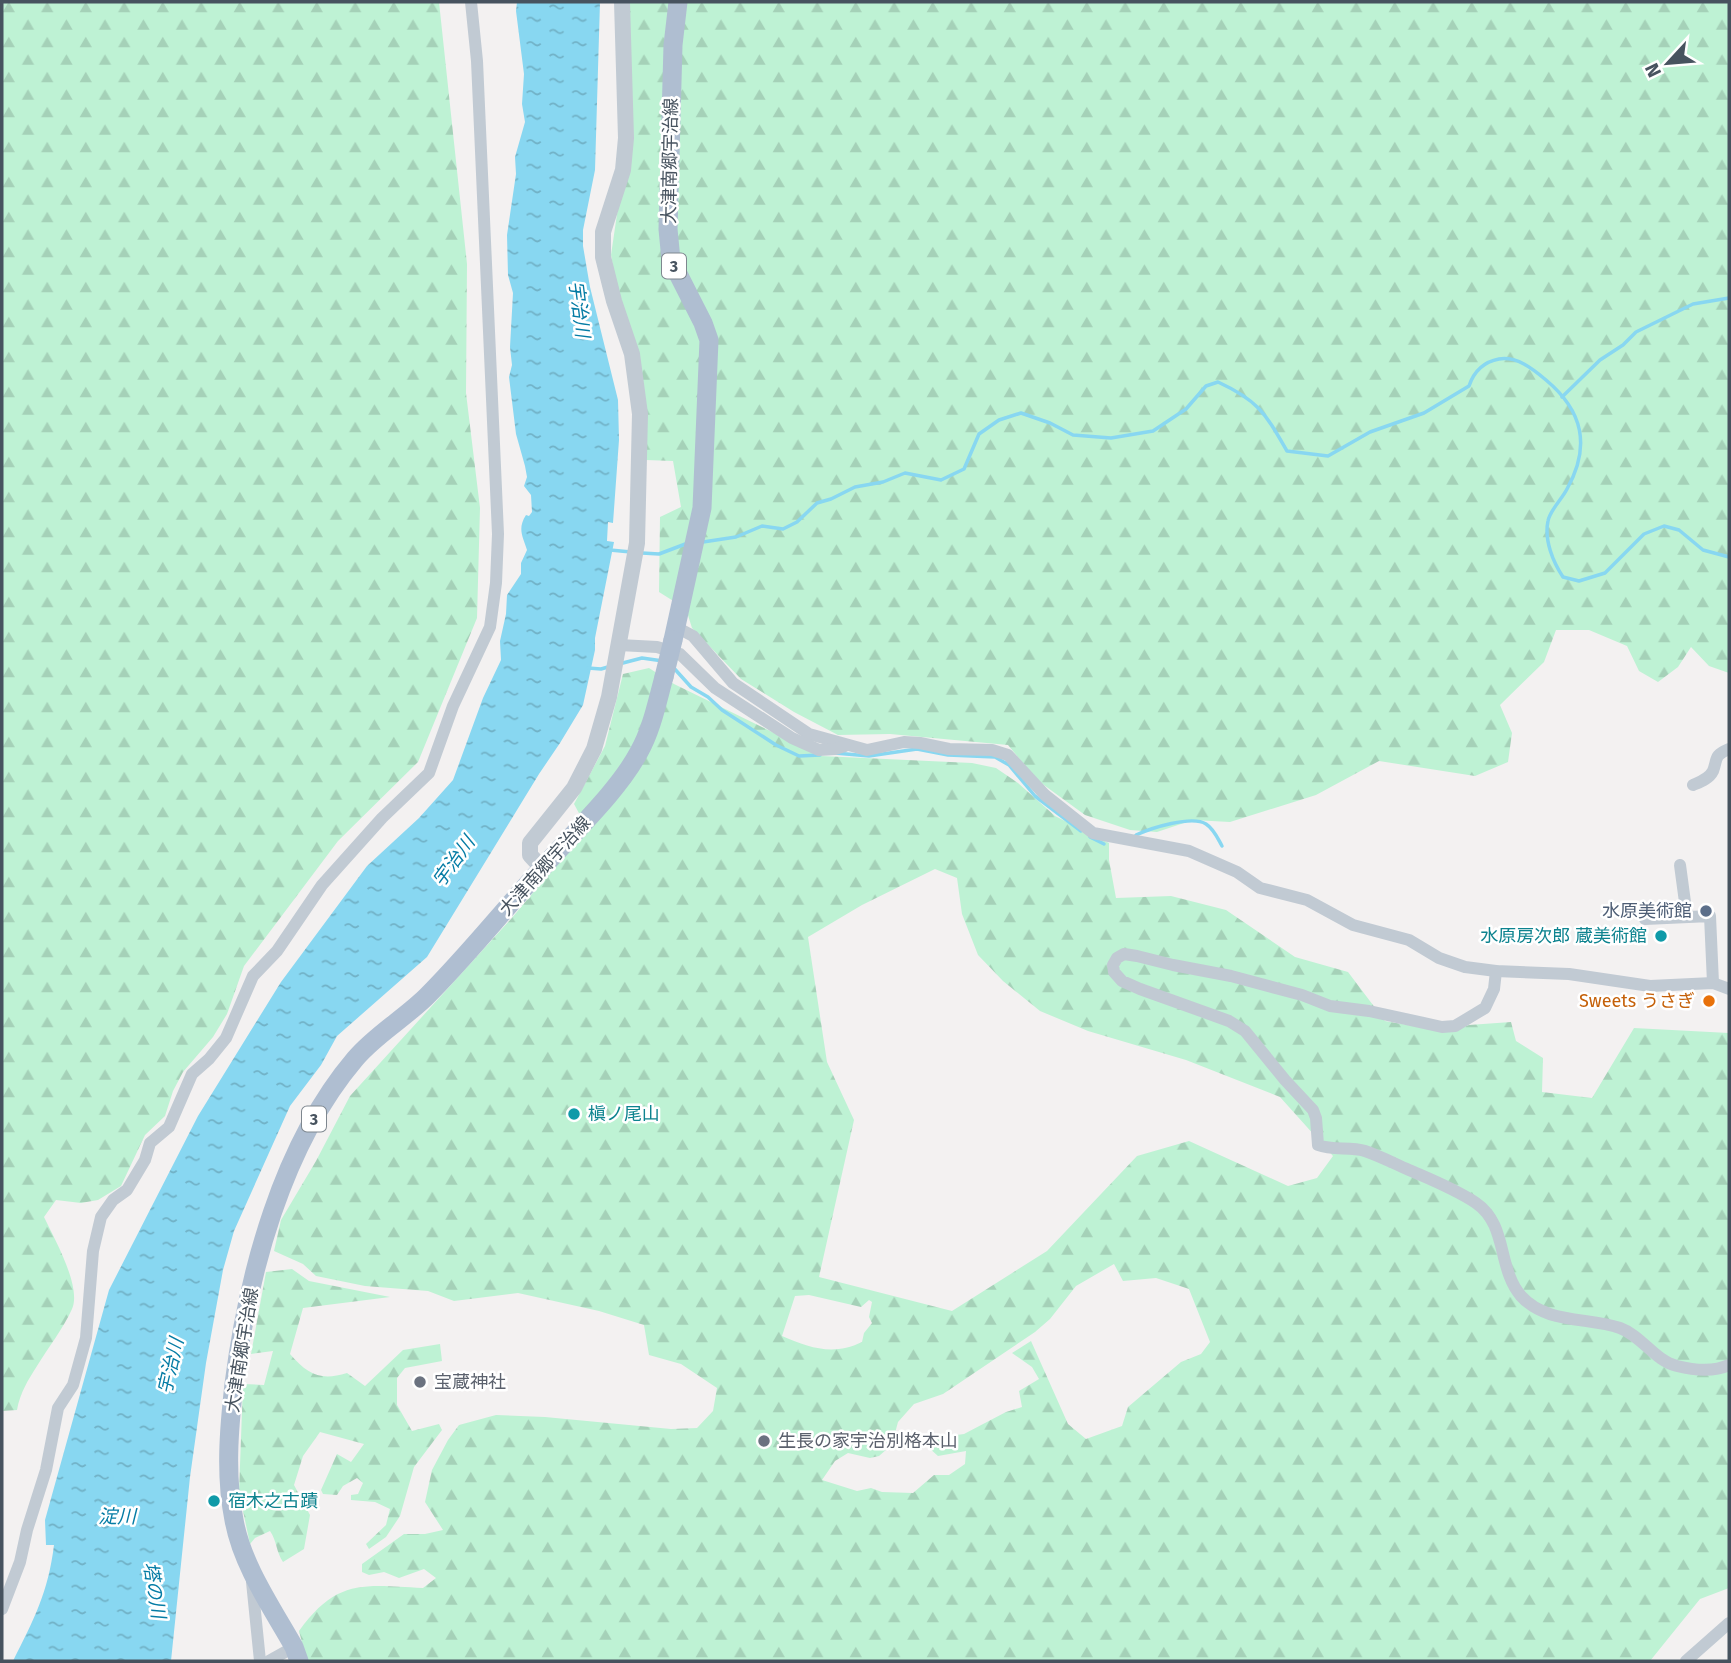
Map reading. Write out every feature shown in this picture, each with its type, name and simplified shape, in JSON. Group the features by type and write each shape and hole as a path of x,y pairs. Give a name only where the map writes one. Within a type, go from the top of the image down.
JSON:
{"main road":[{"name":"大津南郷宇治線","path":"297,1654 246,1558 234,1521 230,1483 231,1415 240,1342 255,1269 270,1219 292,1162 326,1097 357,1057 426,997 604,800 638,754 649,730 675,633 699,523 705,469 709,340 671,260 668,229 673,45 678,2"}],"street":[{"path":"3,1604 20,1562 46,1470 58,1408 73,1385 86,1338 93,1251 101,1217 113,1200 127,1189 145,1160 150,1143 169,1128 192,1074 226,1038 253,976 277,951 321,885 382,818 429,773 453,706 490,627 496,583 498,534 477,61 471,2"},
{"path":"542,868 530,855 530,843 574,788 594,749 613,677 638,542 640,414 632,354 603,257 603,232 624,170 626,138 622,2"},
{"path":"675,633 693,636 733,683 809,734 867,750 920,743 948,749 992,750 1007,755 1045,795 1094,833 1107,838 1189,851 1237,873 1260,888 1307,900 1353,925 1409,940 1439,958 1465,967 1569,974 1650,986 1713,983 1729,989"},
{"path":"618,651 668,649 680,654 715,688 792,738 819,750 846,745"},
{"path":"1693,785 1713,772 1714,761 1720,753 1729,748"},
{"path":"1680,865 1687,917"},
{"path":"1645,919 1710,916 1713,983"},
{"path":"1496,971 1494,989 1485,1008 1455,1026 1442,1027 1330,1006 1302,995 1231,976 1137,956 1124,954 1117,958 1113,965 1114,972 1122,981 1229,1021 1245,1031 1313,1110 1318,1145 1366,1152 1455,1191 1477,1204 1496,1224 1508,1270 1515,1288 1524,1299 1559,1317 1592,1321 1623,1329 1639,1337 1668,1363 1678,1367 1711,1369 1729,1365"},
{"path":"254,1574 251,1580 260,1661"},
{"path":"1686,1661 1729,1623"},
{"path":"269,1661 297,1654"}],"green space":[{"path":"2,2 439,2 467,264 466,393 480,508 477,618 418,762 338,841 244,966 227,1014 213,1037 183,1072 165,1116 145,1135 121,1186 98,1200 81,1203 56,1200 44,1217 66,1263 74,1300 64,1324 25,1387 17,1410 2,1411"},
{"path":"629,2 1729,2 1729,673 1709,666 1691,647 1678,667 1658,682 1639,671 1627,646 1589,630 1556,630 1544,662 1500,705 1512,733 1508,762 1475,776 1379,761 1316,795 1230,822 1193,820 1157,832 1130,830 1085,815 1037,780 1008,745 890,734 838,735 794,712 741,679 692,628 686,609 659,592 660,517 681,507 673,461 646,460 611,255 627,146"},
{"path":"649,668 674,684 821,756 972,763 996,768 1018,783 1055,816 1109,843 1109,860 1116,898 1171,896 1226,910 1295,957 1348,972 1385,1021 1447,1032 1469,1025 1511,1022 1516,1041 1543,1058 1542,1092 1592,1098 1634,1028 1729,1033 1729,1588 1700,1599 1650,1661 307,1661 299,1631 313,1614 339,1593 368,1586 423,1588 436,1578 424,1569 399,1578 384,1572 369,1575 362,1572 362,1564 404,1534 425,1534 443,1530 425,1502 432,1470 459,1425 496,1415 671,1429 697,1428 713,1411 717,1388 681,1364 649,1355 644,1325 599,1311 518,1293 454,1301 428,1291 365,1286 316,1276 303,1264 274,1251 281,1220 350,1096 511,919 587,828 574,804 605,746 623,674","holes":["935,869 957,878 962,914 978,955 1003,981 1040,1011 1088,1031 1186,1060 1280,1097 1333,1156 1317,1178 1288,1186 1189,1141 1137,1156 1047,1251 952,1311 819,1277 854,1120 827,1062 808,937 862,905","1114,1264 1123,1281 1156,1278 1189,1289 1210,1342 1201,1354 1181,1362 1128,1407 1122,1426 1086,1439 1068,1424 1031,1341 1012,1353 1032,1367 1039,1379 1019,1391 1022,1407 1006,1412 964,1434 934,1438 928,1447 938,1456 966,1451 965,1464 949,1475 934,1475 913,1493 882,1492 871,1488 857,1491 822,1480 835,1461 848,1453 870,1458 879,1456 894,1437 898,1422 914,1404 943,1394 1035,1332 1050,1319 1076,1286","809,1295 861,1307 869,1300 872,1302 869,1317 872,1323 864,1333 862,1342 851,1346 822,1349 802,1344 782,1336 795,1296"]},
{"path":"292,1269 309,1281 390,1297 303,1308 290,1354 316,1374 330,1376 347,1373 365,1386 403,1350 440,1344 442,1361 405,1368 397,1378 397,1405 412,1431 439,1424 442,1430 414,1467 400,1516 386,1537 369,1549 366,1544 386,1525 390,1509 375,1502 351,1500 351,1495 358,1494 363,1483 357,1478 343,1486 337,1495 323,1494 321,1490 337,1454 351,1462 364,1444 320,1432 303,1456 294,1485 310,1515 304,1549 283,1562 270,1531 255,1538 250,1544 239,1492 243,1384 264,1385 273,1351 251,1354 266,1272"}],"water":[{"name":"淀川","path":"517,2 600,2 595,170 583,230 583,246 590,287 618,400 619,440 613,523 608,522 607,541 614,542 583,705 427,957 337,1036 321,1065 290,1106 234,1231 223,1270 206,1363 190,1477 171,1661 13,1661 34,1618 48,1577 54,1545 46,1545 45,1520 109,1290 198,1116 281,982 367,866 419,818 453,780 483,698 501,660 500,641 507,595 521,574 521,563 527,550 522,525 526,515 529,516 532,512 531,495 524,486 527,477 516,434 509,377 512,365 510,347 513,293 508,275 507,235 516,174 515,157 525,122 522,104 524,74"}],"waterway":[{"path":"1562,397 1600,360 1623,345 1636,332 1693,304 1729,298"},
{"path":"703,542 736,537 762,526 783,529 797,522 817,503 855,487 883,482 905,473 941,480 964,469 979,434 999,420 1021,413 1073,435 1111,438 1153,431 1186,409 1206,386 1218,382 1243,395 1260,409 1287,451 1328,456 1370,432 1424,413 1469,386 1476,372 1493,360 1512,359 1530,368 1559,392 1575,417 1579,430 1581,444 1575,473 1551,513 1547,528 1550,551 1563,577 1579,581 1605,573 1644,534 1664,526 1679,530 1703,550 1729,557"},
{"path":"642,553 659,554 688,543"},
{"path":"610,550 631,552"},
{"path":"619,664 642,658 663,661"},
{"path":"672,666 691,687 776,745 799,756 820,755"},
{"path":"588,668 608,667"},
{"path":"835,753 869,756 917,749 948,755 995,757 1009,765 1035,796 1081,831"},
{"path":"1136,835 1171,824 1200,822 1216,834 1222,846"},
{"path":"1090,837 1104,844"}],"place":[{"name":"水原美術館","path":"1706,911"},
{"name":"水原房次郎 蔵美術館","path":"1661,936"},
{"name":"Sweets うさぎ","path":"1709,1001"},
{"name":"槇ノ尾山","path":"574,1114"},
{"name":"宝蔵神社","path":"420,1382"},
{"name":"生長の家宇治別格本山","path":"764,1441"},
{"name":"宿木之古蹟","path":"214,1501"}],"water label":[{"name":"宇治川","path":"580,309"},
{"name":"宇治川","path":"453,861"},
{"name":"宇治川","path":"170,1366"},
{"name":"塔の川","path":"155,1590"}]}
